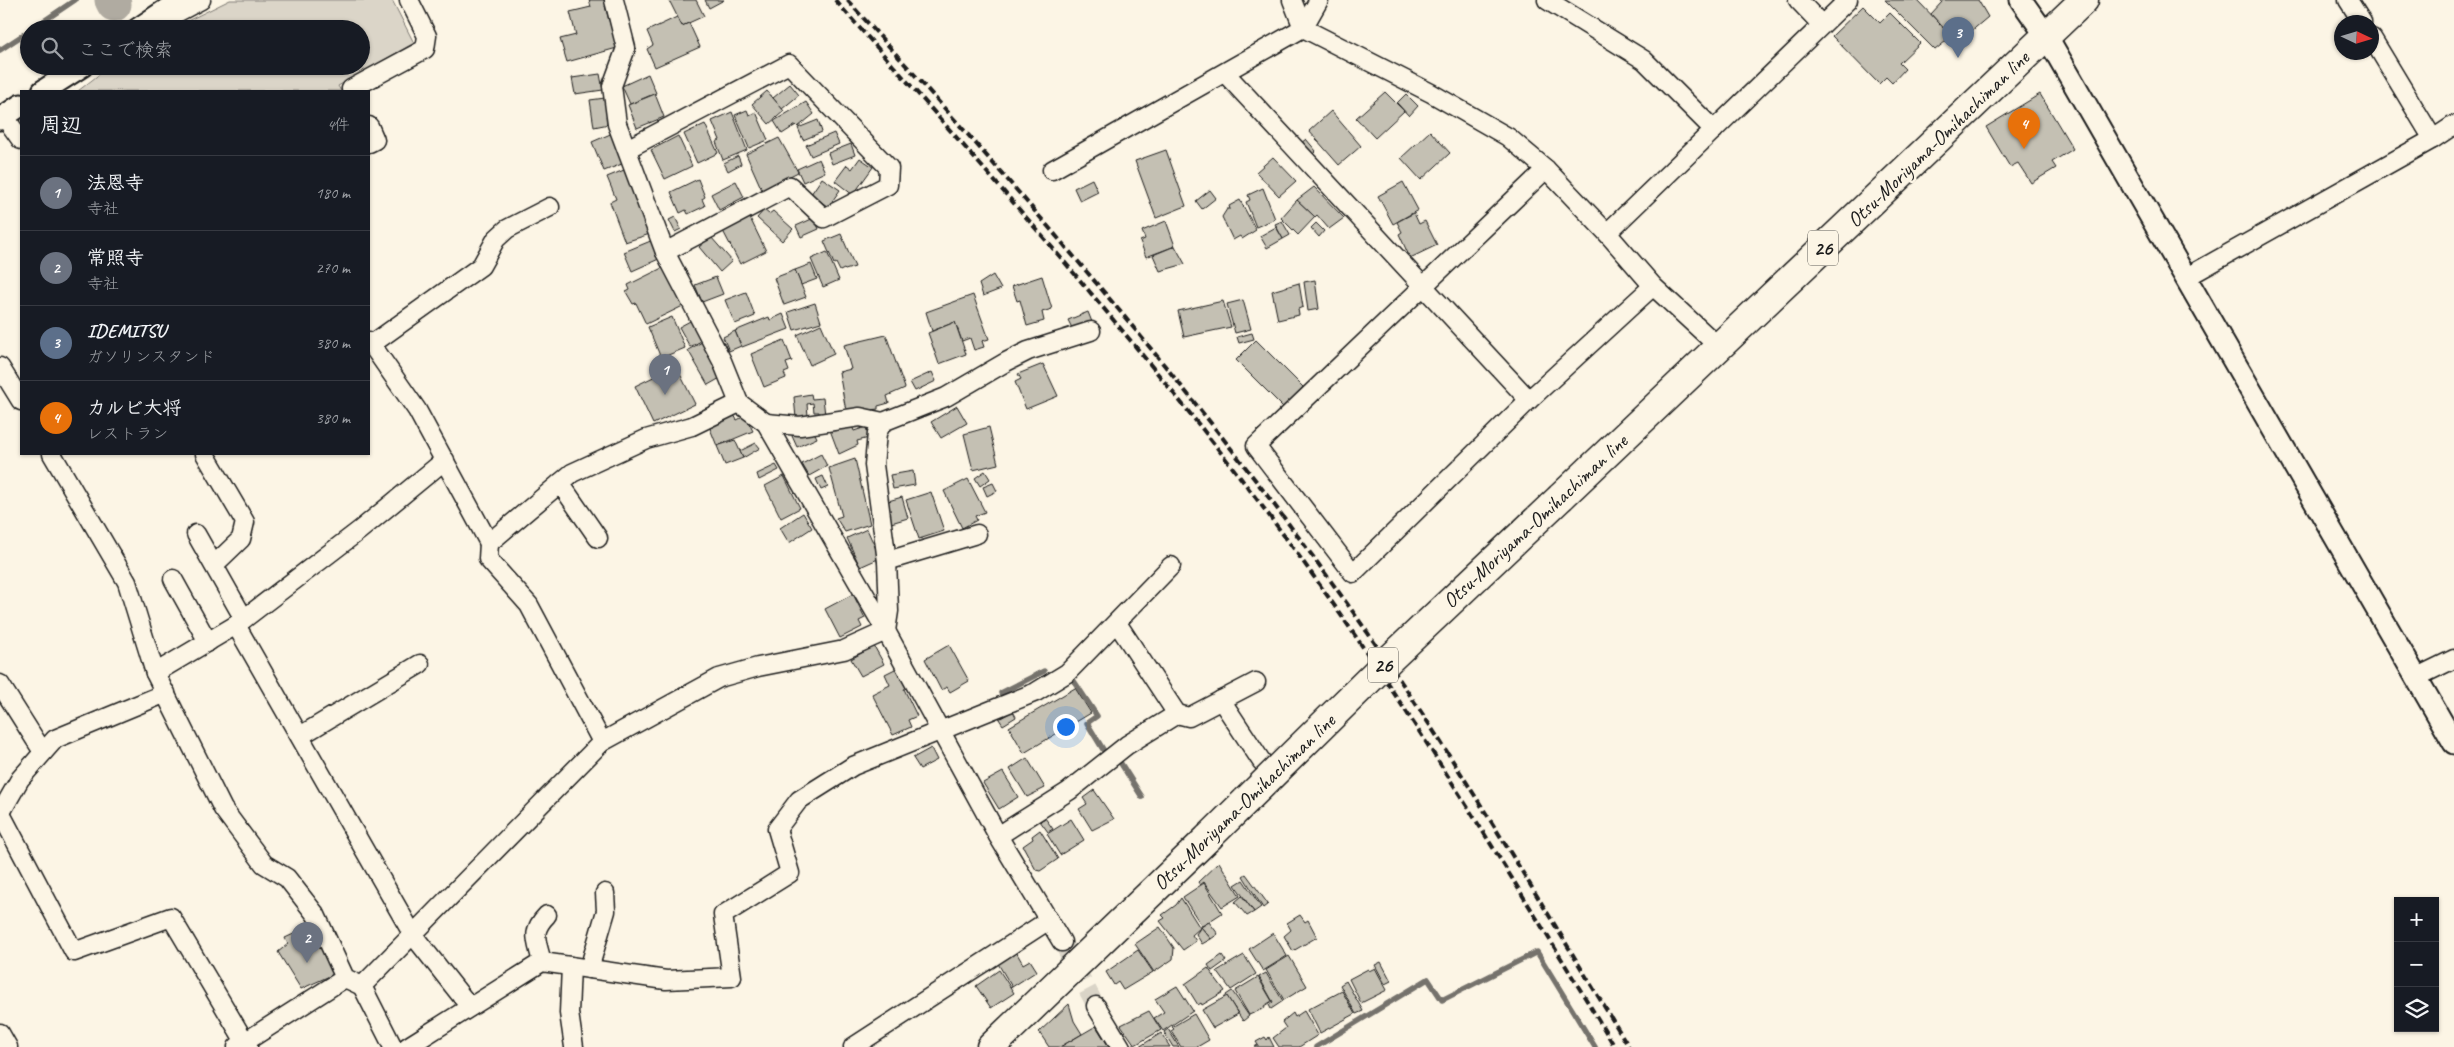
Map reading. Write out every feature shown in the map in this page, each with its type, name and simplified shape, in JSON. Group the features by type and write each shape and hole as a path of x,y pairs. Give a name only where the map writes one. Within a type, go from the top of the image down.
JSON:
{"main road":[{"name":"Otsu-Moriyama-Omihachiman line","path":"991,1047 1391,658 2026,54 2047,38 2084,0"}],"street":[{"path":"163,20 202,0"},
{"path":"352,90 425,49 428,36 409,0"},
{"path":"614,0 626,48 612,86 617,124 665,252 722,360 739,403 766,423 886,631 998,836 1062,942"},
{"path":"1292,0 1303,28 1431,93 1508,137 1546,169 1607,233 1653,286 1719,347"},
{"path":"1052,170 1303,28 1319,0"},
{"path":"1547,0 1644,60 1714,130"},
{"path":"1798,0 1822,26"},
{"path":"1607,233 1848,0"},
{"path":"2021,0 2047,38 2415,678 2451,733"},
{"path":"2348,0 2358,15"},
{"path":"151,20 179,1"},
{"path":"2379,50 2433,139"},
{"path":"627,149 789,64 889,168 888,185 824,218 790,186 665,252"},
{"path":"1225,73 1529,400"},
{"path":"45,90 68,75"},
{"path":"8,113 20,138"},
{"path":"2185,278 2433,139 2454,124"},
{"path":"370,128 375,140 370,142"},
{"path":"1546,169 1256,446 1353,573 1529,400 1653,286"},
{"path":"550,207 507,229 496,239 481,266 370,342 417,410 446,460 489,543 488,559 529,605 602,742"},
{"path":"766,423 800,426 860,417 883,422 946,397 1028,351 1091,331"},
{"path":"0,367 20,399"},
{"path":"489,543 572,474 646,439 692,426 739,403"},
{"path":"883,422 877,433 874,465 887,561 889,611 886,631"},
{"path":"53,455 127,582 155,673 223,809 264,864 287,878 316,914 345,978 362,986 393,1047"},
{"path":"206,455 245,522 241,539 214,565"},
{"path":"155,673 240,622 360,530 446,460"},
{"path":"560,483 598,538"},
{"path":"196,534 214,565 240,622 300,736 413,935 470,1007"},
{"path":"887,561 977,534"},
{"path":"407,1047 542,962 666,980 732,976 723,915 790,873 777,829 799,800 853,766 1036,692 1067,673 1171,566"},
{"path":"173,579 208,642"},
{"path":"1117,623 1177,714 1189,717 1256,682"},
{"path":"362,986 602,742 720,678 758,667 844,650 886,631"},
{"path":"2415,678 2454,659"},
{"path":"300,736 420,664"},
{"path":"0,684 43,752"},
{"path":"166,693 55,739 20,779 0,814 74,952 171,918 243,1045 345,978"},
{"path":"1221,700 1262,762"},
{"path":"998,836 1069,792 1128,745 1177,714"},
{"path":"589,969 606,911 605,893"},
{"path":"542,962 535,932 539,923 547,915"},
{"path":"853,1047 1049,920"},
{"path":"571,966 569,1013 574,1047"},
{"path":"1096,1006 1122,1047"},
{"path":"0,1033 8,1047"}],"shaded area":[{"path":"230,0 392,0 414,43 370,68 370,20 189,20"},
{"path":"98,75 357,75 338,86 340,90 79,90"}],"building":[{"path":"589,0 608,0 610,4 605,6 617,48 567,62 560,39 576,35 570,12 591,7"},
{"path":"669,0 696,0 704,16 682,26"},
{"path":"705,0 724,0 709,8"},
{"path":"1885,0 1917,0 1945,29 1946,41 1935,50"},
{"path":"1941,0 1978,0 1988,17 1957,43 1931,14 1942,2"},
{"path":"1863,6 1880,23 1890,13 1920,43 1899,63 1905,69 1892,83 1886,77 1879,84 1832,36"},
{"path":"677,17 682,26 689,23 700,47 655,67 647,49 653,45 647,31"},
{"path":"600,74 603,90 575,94 572,78"},
{"path":"648,74 656,93 630,104 622,86"},
{"path":"790,84 799,95 782,109 773,98"},
{"path":"767,91 784,111 769,124 752,104"},
{"path":"1385,92 1404,111 1375,138 1356,118"},
{"path":"655,94 664,117 637,128 628,105"},
{"path":"1406,94 1418,106 1409,116 1397,103"},
{"path":"2040,94 2073,149 2052,162 2056,168 2031,183 2018,163 2010,167 1986,127"},
{"path":"605,98 609,124 594,127 590,100"},
{"path":"806,102 814,114 798,127 796,125 782,134 774,121"},
{"path":"747,110 749,115 756,112 768,140 749,148 735,115"},
{"path":"1331,111 1361,146 1339,165 1309,131"},
{"path":"732,112 747,150 723,160 716,142 720,140 712,121"},
{"path":"818,120 822,132 803,140 798,128"},
{"path":"705,124 718,153 697,163 684,134"},
{"path":"1430,131 1450,153 1421,180 1401,158"},
{"path":"615,132 627,162 604,171 592,142"},
{"path":"834,133 839,144 811,156 806,145"},
{"path":"678,136 692,166 665,179 651,150"},
{"path":"779,138 798,172 762,190 746,154"},
{"path":"1306,139 1316,151 1311,156 1300,144"},
{"path":"851,144 855,155 832,164 828,153"},
{"path":"1166,150 1186,206 1156,218 1135,161"},
{"path":"738,156 741,164 728,171 724,163"},
{"path":"1273,157 1296,181 1279,196 1256,172"},
{"path":"860,158 873,167 853,195 835,181 847,165 852,169"},
{"path":"819,159 825,172 803,182 797,169"},
{"path":"629,168 653,233 625,242 610,202 616,199 607,177"},
{"path":"822,178 840,190 828,207 811,194"},
{"path":"698,179 705,197 702,199 705,206 688,214 686,210 680,213 671,192"},
{"path":"1092,179 1098,192 1080,201 1074,188"},
{"path":"736,181 744,197 719,210 711,194"},
{"path":"1403,182 1418,210 1393,224 1378,196"},
{"path":"1314,187 1344,218 1329,229 1317,215 1315,217 1297,200"},
{"path":"1263,188 1275,219 1256,227 1246,202 1250,200 1248,195"},
{"path":"1210,190 1216,198 1202,209 1196,201"},
{"path":"1240,200 1256,230 1242,239 1240,236 1233,240 1222,217 1227,209 1230,209 1229,206"},
{"path":"1297,200 1315,217 1298,235 1281,218"},
{"path":"764,210 769,214 773,211 793,229 782,241 757,218"},
{"path":"1414,213 1419,224 1425,221 1437,245 1410,258 1399,234 1402,232 1397,222"},
{"path":"749,216 766,251 740,264 722,229"},
{"path":"675,217 681,229 675,232 669,220"},
{"path":"814,218 819,229 801,237 796,226"},
{"path":"1166,221 1175,246 1146,257 1140,241 1145,239 1142,231"},
{"path":"1282,221 1290,235 1283,239 1275,224"},
{"path":"1316,223 1324,231 1319,237 1311,228"},
{"path":"1276,227 1283,239 1267,248 1260,236"},
{"path":"841,234 855,267 840,271 836,263 834,264 824,241"},
{"path":"711,237 732,261 720,272 699,247"},
{"path":"653,240 661,258 632,271 624,252"},
{"path":"1175,246 1185,264 1160,271 1153,255"},
{"path":"827,252 839,280 823,287 811,259"},
{"path":"811,264 817,279 801,285 795,270"},
{"path":"666,266 685,305 646,324 636,303 633,304 626,292 630,290 628,285"},
{"path":"795,270 806,297 784,305 774,278"},
{"path":"993,275 1001,289 983,296 979,284"},
{"path":"1042,276 1052,309 1042,312 1044,321 1027,326 1020,300 1017,301 1012,286"},
{"path":"716,277 723,294 702,302 695,285"},
{"path":"1315,280 1319,309 1308,311 1304,282"},
{"path":"1299,283 1303,307 1298,309 1299,315 1278,320 1272,291"},
{"path":"746,292 755,316 735,324 725,300"},
{"path":"973,295 989,339 982,341 984,347 974,350 970,338 962,341 955,322 932,331 926,312"},
{"path":"1243,300 1251,329 1235,333 1227,304"},
{"path":"1223,301 1231,327 1184,337 1178,311"},
{"path":"815,303 821,322 794,330 788,312"},
{"path":"1088,312 1092,322 1073,330 1068,320"},
{"path":"783,314 789,329 742,347 735,331 769,317 770,320"},
{"path":"672,317 685,348 661,358 648,327"},
{"path":"692,320 703,340 690,347 679,327"},
{"path":"955,322 966,354 939,364 928,333"},
{"path":"821,324 834,354 810,365 797,335"},
{"path":"735,331 741,346 729,351 723,337"},
{"path":"1252,333 1254,339 1239,343 1237,337"},
{"path":"886,335 905,388 887,396 889,403 878,406 878,409 862,411 860,408 846,411 839,372 851,369 844,345"},
{"path":"784,340 792,361 786,363 789,371 784,373 786,378 764,387 751,354"},
{"path":"1256,340 1303,387 1283,407 1236,360"},
{"path":"702,342 722,377 708,385 688,350"},
{"path":"1043,364 1058,396 1026,409 1015,382 1021,379 1018,374"},
{"path":"676,366 695,404 653,424 635,386"},
{"path":"932,372 936,381 915,391 910,382"},
{"path":"811,394 812,399 823,398 825,415 819,416 819,412 814,412 813,403 807,404 808,416 796,418 794,397"},
{"path":"957,406 967,423 941,438 931,422"},
{"path":"734,415 737,420 745,416 753,431 717,446 709,426"},
{"path":"851,423 854,431 866,427 869,438 857,441 858,445 839,454 830,430"},
{"path":"812,427 817,438 797,447 792,436"},
{"path":"989,427 998,464 973,470 964,434"},
{"path":"735,440 743,458 725,465 717,446"},
{"path":"756,443 760,448 743,458 740,451"},
{"path":"821,454 827,466 809,476 802,464"},
{"path":"855,459 870,524 845,532 836,518 842,516 829,468"},
{"path":"776,465 779,470 759,480 757,474"},
{"path":"913,471 915,485 893,489 890,475"},
{"path":"985,471 990,479 980,486 975,478"},
{"path":"784,476 800,508 781,518 765,486"},
{"path":"823,476 828,487 821,490 816,479"},
{"path":"968,479 985,512 975,516 977,520 962,528 944,491"},
{"path":"993,483 997,491 987,496 983,487"},
{"path":"931,492 944,531 919,539 906,500"},
{"path":"902,497 908,518 891,523 885,502"},
{"path":"803,513 812,528 789,543 780,528"},
{"path":"867,529 880,558 860,567 847,538"},
{"path":"853,594 865,618 859,621 862,627 840,638 825,609"},
{"path":"949,645 969,681 950,692 947,687 941,690 925,659"},
{"path":"874,646 884,664 861,676 851,659"},
{"path":"897,668 907,688 904,689 917,716 908,720 911,727 893,735 872,694 890,685 885,674"},
{"path":"1075,688 1091,713 1024,753 1009,727"},
{"path":"1013,711 1016,717 1003,725 999,719"},
{"path":"931,748 937,760 920,769 913,758"},
{"path":"1027,758 1045,788 1027,797 1010,769"},
{"path":"1003,772 1018,797 999,809 983,783"},
{"path":"1094,790 1114,819 1092,830 1079,809 1087,804 1083,798"},
{"path":"1045,818 1053,829 1048,832 1040,821"},
{"path":"1071,819 1084,840 1060,855 1047,834"},
{"path":"1040,830 1058,859 1040,871 1036,870 1023,846 1033,839 1032,836"},
{"path":"1219,862 1240,896 1222,907 1204,882 1200,885 1198,882"},
{"path":"1246,874 1268,904 1263,908 1243,876"},
{"path":"1243,880 1261,907 1254,912 1235,885"},
{"path":"1204,883 1222,913 1202,926 1183,897"},
{"path":"1242,896 1254,912 1247,916 1235,902"},
{"path":"1181,898 1200,928 1192,935 1196,941 1183,950 1160,921 1165,918 1162,915 1176,905"},
{"path":"1300,915 1305,922 1308,920 1317,937 1293,951 1284,936 1291,930 1287,923"},
{"path":"1209,922 1218,934 1211,939 1201,927"},
{"path":"311,926 334,974 301,989 278,952 288,944 285,938"},
{"path":"1160,927 1174,948 1173,959 1154,972 1135,944"},
{"path":"1201,927 1211,939 1202,944 1196,934"},
{"path":"1273,933 1287,956 1263,971 1249,949"},
{"path":"1015,950 1023,964 1030,960 1037,971 1012,987 997,962"},
{"path":"1138,950 1153,972 1123,990 1118,982 1114,985 1106,972"},
{"path":"1222,955 1226,961 1212,971 1208,965"},
{"path":"1244,955 1256,974 1231,990 1217,971"},
{"path":"1289,956 1307,986 1284,1000 1266,970"},
{"path":"1381,962 1391,981 1385,984 1375,965"},
{"path":"1208,968 1225,991 1202,1005 1201,1003 1198,1005 1185,984"},
{"path":"1375,968 1387,990 1361,1003 1349,979 1368,969 1369,971"},
{"path":"999,970 1014,993 991,1008 976,986"},
{"path":"1266,973 1283,1001 1271,1009 1269,1005 1273,1002 1259,977"},
{"path":"1258,977 1272,1001 1264,1006 1265,1008 1249,1015 1235,991"},
{"path":"1346,981 1363,1011 1356,1014 1340,985"},
{"path":"1177,986 1193,1011 1163,1031 1154,1018 1164,1012 1155,999"},
{"path":"1232,991 1249,1016 1243,1021 1226,995"},
{"path":"1342,991 1355,1014 1320,1033 1308,1009"},
{"path":"1227,996 1238,1014 1213,1028 1202,1010"},
{"path":"1069,1004 1074,1021 1082,1034 1060,1047 1049,1047 1039,1032"},
{"path":"1149,1011 1161,1030 1135,1045 1121,1025"},
{"path":"1304,1011 1318,1035 1299,1047 1279,1047 1273,1038 1286,1028 1282,1022 1293,1013 1295,1017"},
{"path":"1194,1014 1209,1040 1197,1047 1181,1047 1171,1031 1174,1029 1172,1027"},
{"path":"1096,1026 1109,1047 1060,1047"},
{"path":"1168,1029 1179,1047 1173,1047 1164,1032"},
{"path":"1161,1033 1170,1047 1139,1047"},
{"path":"1265,1037 1267,1040 1269,1037 1274,1047 1254,1047 1258,1045 1256,1042"}],"waterway":[{"path":"45,20 75,0"},
{"path":"112,0 114,4"},
{"path":"0,50 20,37"},
{"path":"1001,693 1044,671"},
{"path":"1072,678 1097,716 1087,723 1104,751"},
{"path":"1120,762 1142,797"},
{"path":"1316,1047 1428,979 1442,1000 1537,952 1595,1047"}],"tunnel":[{"path":"1062,942 1096,1006"}],"railway":[{"path":"835,0 1052,247 1209,437 1259,502 1307,567 1399,701 1487,838 1615,1047"},
{"path":"847,0 981,149 1112,302 1176,379 1299,538 1358,619 1429,724 1629,1047"}],"place":[{"name":"IDEMITSU","path":"1958,58"},
{"name":"カルビ大将","path":"2024,149"},
{"name":"法恩寺","path":"665,395"},
{"name":"常照寺","path":"307,963"}]}
